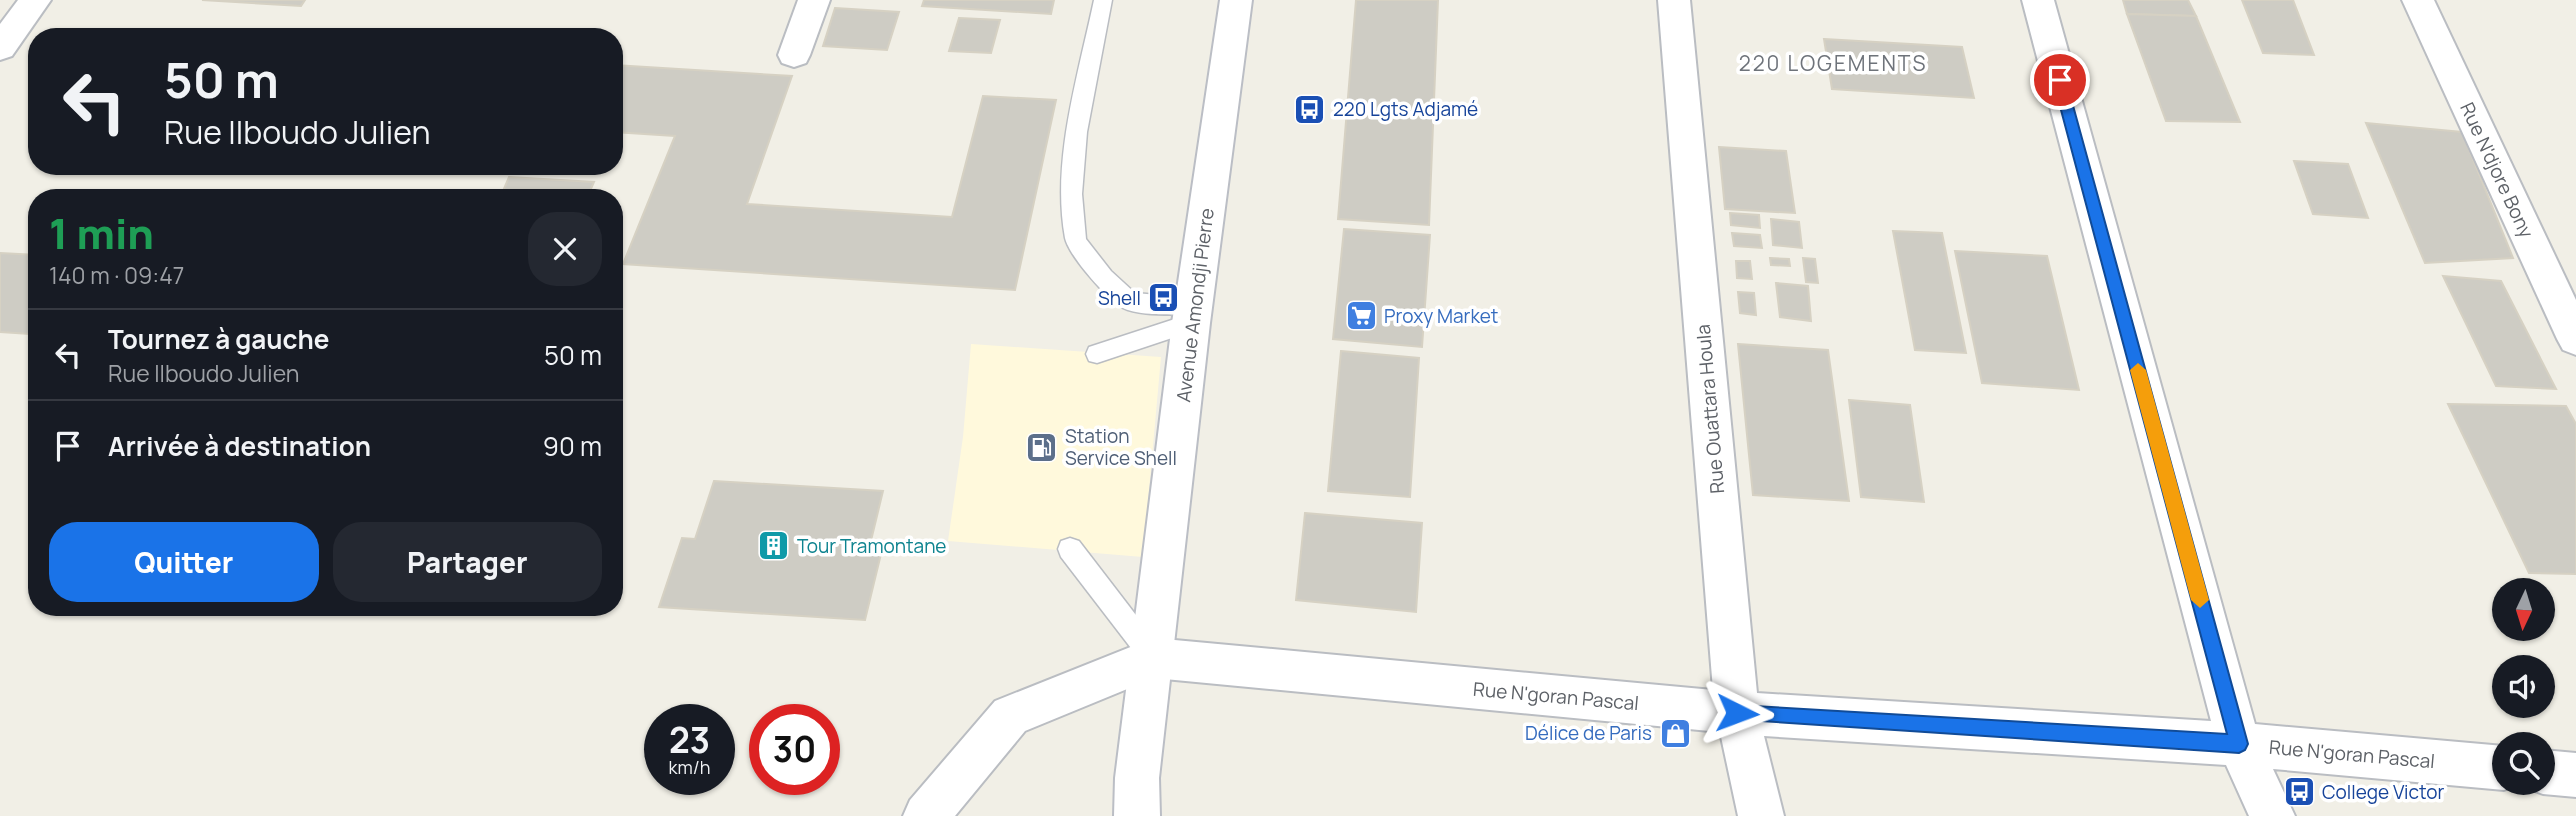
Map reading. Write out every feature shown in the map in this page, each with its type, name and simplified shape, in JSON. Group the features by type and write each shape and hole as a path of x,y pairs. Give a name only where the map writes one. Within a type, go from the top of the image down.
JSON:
{"street":[{"path":"0,48 35,0"},
{"path":"794,55 814,0"},
{"name":"Avenue Amondji Pierre","path":"1116,816 1137,797 1192,315 1236,0"},
{"name":"Rue Ouattara Houla","path":"1674,0 1737,713 1761,816"},
{"path":"2038,0 2239,744 2272,816"},
{"name":"Rue N'djore Bony","path":"2418,0 2576,340"},
{"path":"926,816 1010,716 1153,658"},
{"name":"Rue N'goran Pascal","path":"1153,658 1737,713 2239,744 2492,767"},
{"path":"2555,773 2576,775"}],"lane":[{"path":"1103,0 1077,132 1072,194 1076,240 1103,277 1130,301 1192,315"},
{"path":"1097,354 1192,315"},
{"path":"1070,548 1153,658"}],"shaded area":[{"path":"971,344 1161,357 1143,557 948,541 963,437"}],"building":[{"path":"202,0 305,0 301,6"},
{"path":"924,0 1054,0 1051,14 922,6"},
{"path":"1356,0 1438,0 1429,225 1338,219"},
{"path":"2123,0 2188,0 2196,16 2127,14"},
{"path":"2242,0 2293,0 2314,55 2263,53"},
{"path":"835,8 899,12 887,50 823,46"},
{"path":"2127,14 2196,16 2240,122 2166,121"},
{"path":"959,18 1000,20 991,53 949,51"},
{"path":"1824,39 1962,47 1974,98 1832,89"},
{"path":"623,66 792,76 747,204 952,217 983,96 1056,100 1015,290 623,264 675,136 623,133"},
{"path":"2366,123 2462,132 2513,258 2425,263"},
{"path":"1719,147 1786,151 1795,213 1725,209"},
{"path":"2294,161 2348,164 2368,218 2313,214"},
{"path":"509,177 594,182 591,189 504,189"},
{"path":"1730,213 1759,215 1760,228 1731,225"},
{"path":"1771,219 1799,222 1802,248 1773,245"},
{"path":"1344,229 1430,235 1422,347 1333,339"},
{"path":"1893,231 1942,233 1966,353 1915,350"},
{"path":"1732,233 1760,235 1762,248 1734,246"},
{"path":"1955,251 2047,256 2079,390 1982,383"},
{"path":"0,253 28,255 28,334 0,332"},
{"path":"1770,258 1789,259 1790,266 1771,265"},
{"path":"1803,258 1815,259 1818,283 1806,282"},
{"path":"1736,261 1750,261 1752,279 1737,278"},
{"path":"2443,276 2501,281 2556,389 2496,386"},
{"path":"1776,283 1808,286 1811,321 1780,317"},
{"path":"1738,292 1754,293 1756,315 1740,313"},
{"path":"1738,344 1828,350 1849,501 1753,495"},
{"path":"1341,351 1419,358 1410,497 1328,491"},
{"path":"1849,400 1910,405 1924,502 1861,497"},
{"path":"2448,404 2566,406 2576,424 2576,574 2529,573"},
{"name":"Tour Tramontane","path":"714,481 883,491 868,553 881,554 865,620 659,607 682,538 695,539"},
{"path":"1305,513 1422,523 1416,612 1296,600"}],"slow traffic":[{"path":"2138,370 2200,600"}],"place":[{"name":"220 Lgts Adjamé","path":"1310,109"},
{"name":"Shell","path":"1164,298"},
{"name":"Proxy Market","path":"1361,316"},
{"name":"Station Service Shell","path":"1042,447"},
{"name":"Tour Tramontane","path":"774,546"},
{"name":"Délice de Paris","path":"1675,733"},
{"name":"College Victor","path":"2299,792"}],"district":[{"name":"220 LOGEMENTS","path":"1833,64"}],"route":[{"path":"1737,713 2239,744 2060,80"}]}
